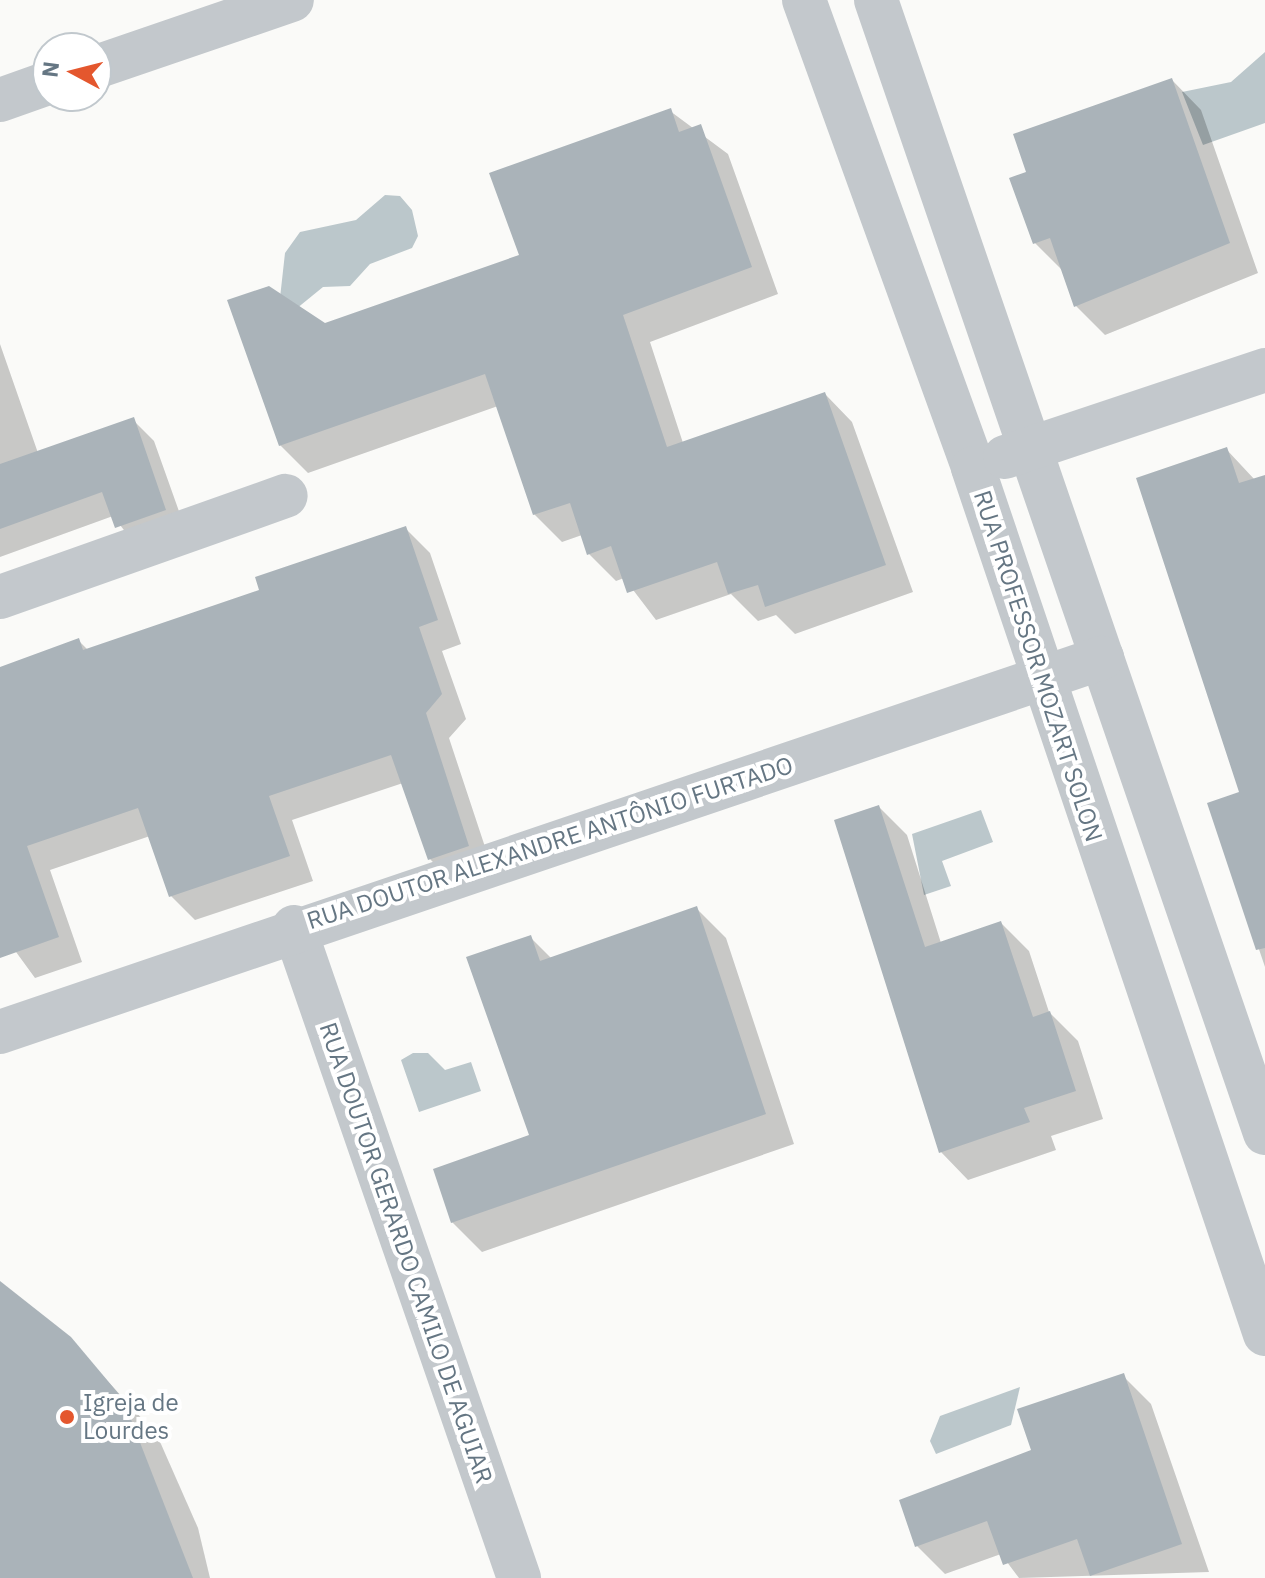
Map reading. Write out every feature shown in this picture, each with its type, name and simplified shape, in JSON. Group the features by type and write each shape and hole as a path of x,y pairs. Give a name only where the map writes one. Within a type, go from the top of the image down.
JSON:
{"street":[{"path":"112,62 292,0"},
{"name":"RUA PROFESSOR MOZART SOLON","path":"804,0 973,468 1042,681 1265,1334"},
{"path":"876,0 1265,1133"},
{"path":"0,100 32,89"},
{"path":"973,468 1265,370"},
{"path":"0,597 286,496"},
{"name":"RUA DOUTOR ALEXANDRE ANTÔNIO FURTADO","path":"0,1032 294,927 1042,681 1102,658"},
{"name":"RUA DOUTOR GERARDO CAMILO DE AGUIAR","path":"294,927 519,1578"}],"shaded area":[{"path":"1265,52 1265,123 1203,145 1182,92 1231,82"},
{"path":"385,195 400,196 412,210 418,236 412,248 370,264 350,286 323,287 296,309 280,298 285,253 300,232 356,220"},
{"path":"981,810 993,842 942,861 951,886 924,895 912,834"},
{"path":"413,1053 428,1053 445,1070 471,1062 481,1091 419,1112 401,1060"},
{"path":"1020,1387 1011,1425 936,1454 930,1441 940,1416"}],"building":[{"path":"1172,78 1230,243 1074,307 1050,238 1033,244 1009,178 1026,172 1013,134"},
{"path":"671,108 679,132 701,124 752,267 623,315 667,447 825,392 886,565 765,607 758,585 728,594 717,562 627,593 611,546 587,555 570,503 533,515 485,374 279,446 227,300 269,286 325,323 519,255 489,173"},
{"path":"134,417 166,510 115,528 102,492 0,529 0,464"},
{"path":"1227,447 1239,483 1265,475 1265,948 1256,950 1207,803 1239,792 1136,478"},
{"path":"406,526 438,620 419,627 442,694 426,713 469,846 428,860 391,755 269,796 290,856 169,897 138,808 27,846 59,937 0,958 0,667 79,638 83,650 259,590 255,577"},
{"path":"879,805 925,947 1001,921 1033,1017 1050,1011 1076,1091 1024,1108 1030,1122 939,1153 834,820"},
{"path":"697,906 766,1114 451,1223 433,1169 529,1135 466,957 531,935 540,961"},
{"name":"Igreja de Lourdes","path":"0,1281 71,1337 123,1399 193,1578 0,1578"},
{"path":"1124,1373 1182,1544 1090,1576 1077,1539 1003,1565 987,1521 915,1547 899,1500 1031,1450 1017,1409"}],"place":[{"name":"Igreja de Lourdes","path":"67,1417"}]}
